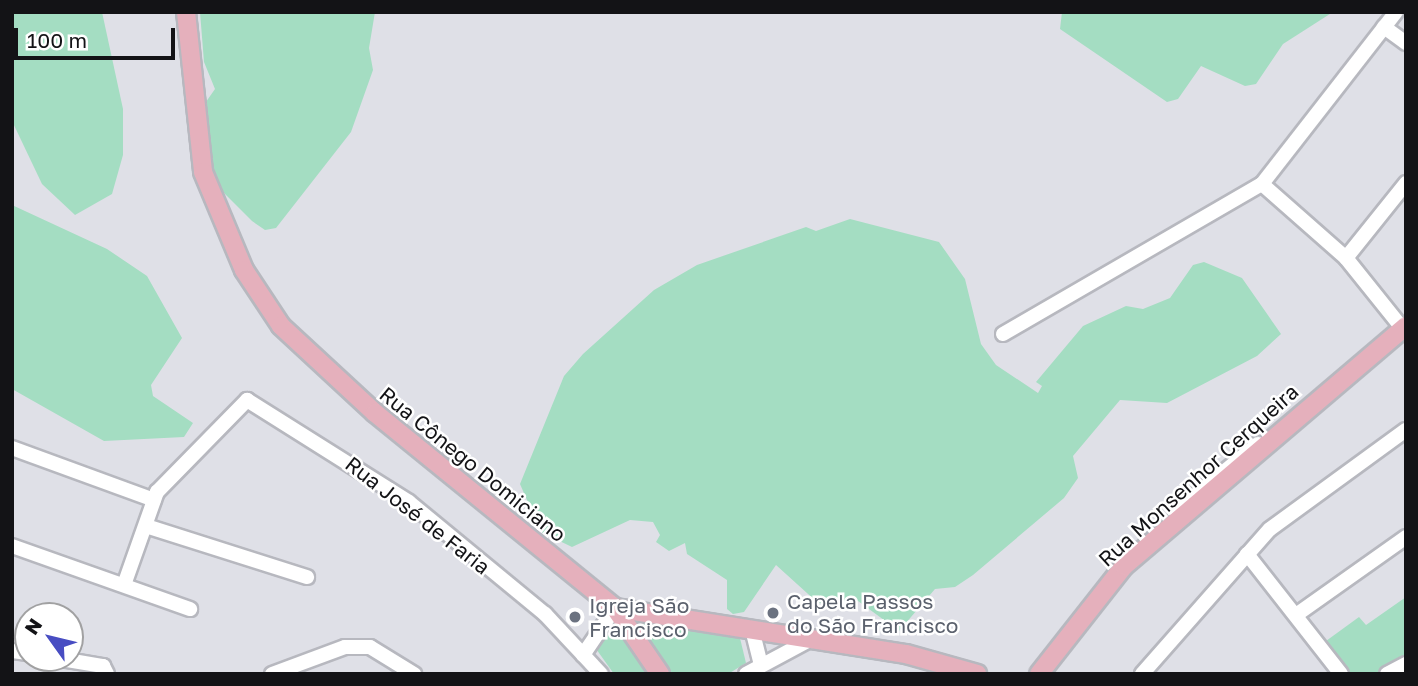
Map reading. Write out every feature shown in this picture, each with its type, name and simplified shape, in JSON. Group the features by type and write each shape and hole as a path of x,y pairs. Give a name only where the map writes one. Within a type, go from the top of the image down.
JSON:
{"main road":[{"name":"Rua Cônego Domiciano","path":"186,12 203,172 244,270 281,326 375,414 615,608"},
{"name":"Rua Monsenhor Cerqueira","path":"1039,674 1124,566 1291,422 1405,330"},
{"path":"615,608 906,654 977,674"},
{"path":"615,608 660,674"}],"street":[{"path":"1003,334 1262,184 1396,12"},
{"path":"1384,27 1406,43"},
{"path":"1346,258 1406,183"},
{"path":"1262,184 1346,258 1405,330"},
{"name":"Rua José de Faria","path":"154,500 239,406 251,401 387,486 545,614 583,655"},
{"path":"1142,674 1270,529 1406,430"},
{"path":"12,448 154,500 124,585"},
{"path":"146,526 307,577"},
{"path":"1296,615 1406,537"},
{"path":"12,546 190,608"},
{"path":"1247,554 1341,674"},
{"path":"601,674 583,655 615,608"},
{"path":"752,629 761,665"},
{"path":"746,674 814,638"},
{"path":"272,674 345,647 370,646 412,670"},
{"path":"1387,674 1406,664"},
{"path":"84,665 105,670"}],"green space":[{"path":"12,12 102,12 123,109 123,155 112,194 75,215 42,184 12,121"},
{"path":"200,12 375,12 369,48 373,70 351,132 276,228 265,230 252,221 223,192 205,160 201,109 215,89 204,62"},
{"path":"1062,12 1333,12 1283,44 1256,84 1245,86 1201,66 1178,99 1167,102 1060,29"},
{"path":"12,205 107,249 147,276 182,338 151,385 153,396 193,423 184,437 104,441 12,389"},
{"path":"850,219 939,242 965,279 981,344 996,365 1038,393 1042,386 1036,382 1083,326 1126,306 1143,309 1170,298 1193,265 1204,262 1242,278 1281,334 1257,356 1167,403 1120,400 1073,456 1078,478 1064,498 973,575 955,587 935,589 899,631 858,601 818,603 776,565 744,612 733,614 727,609 727,580 687,554 685,543 669,551 656,542 660,535 653,522 630,520 572,547 541,532 520,484 564,376 583,354 654,290 697,265 806,227 816,231"},
{"path":"1406,597 1406,658 1380,674 1350,674 1326,641 1359,617 1366,625"},
{"path":"617,613 658,674 614,674 594,646"},
{"path":"623,615 739,634 746,663 728,674 673,674"}],"place":[{"name":"Capela Passos do São Francisco","path":"773,613"},
{"name":"Igreja São Francisco","path":"575,617"}]}
